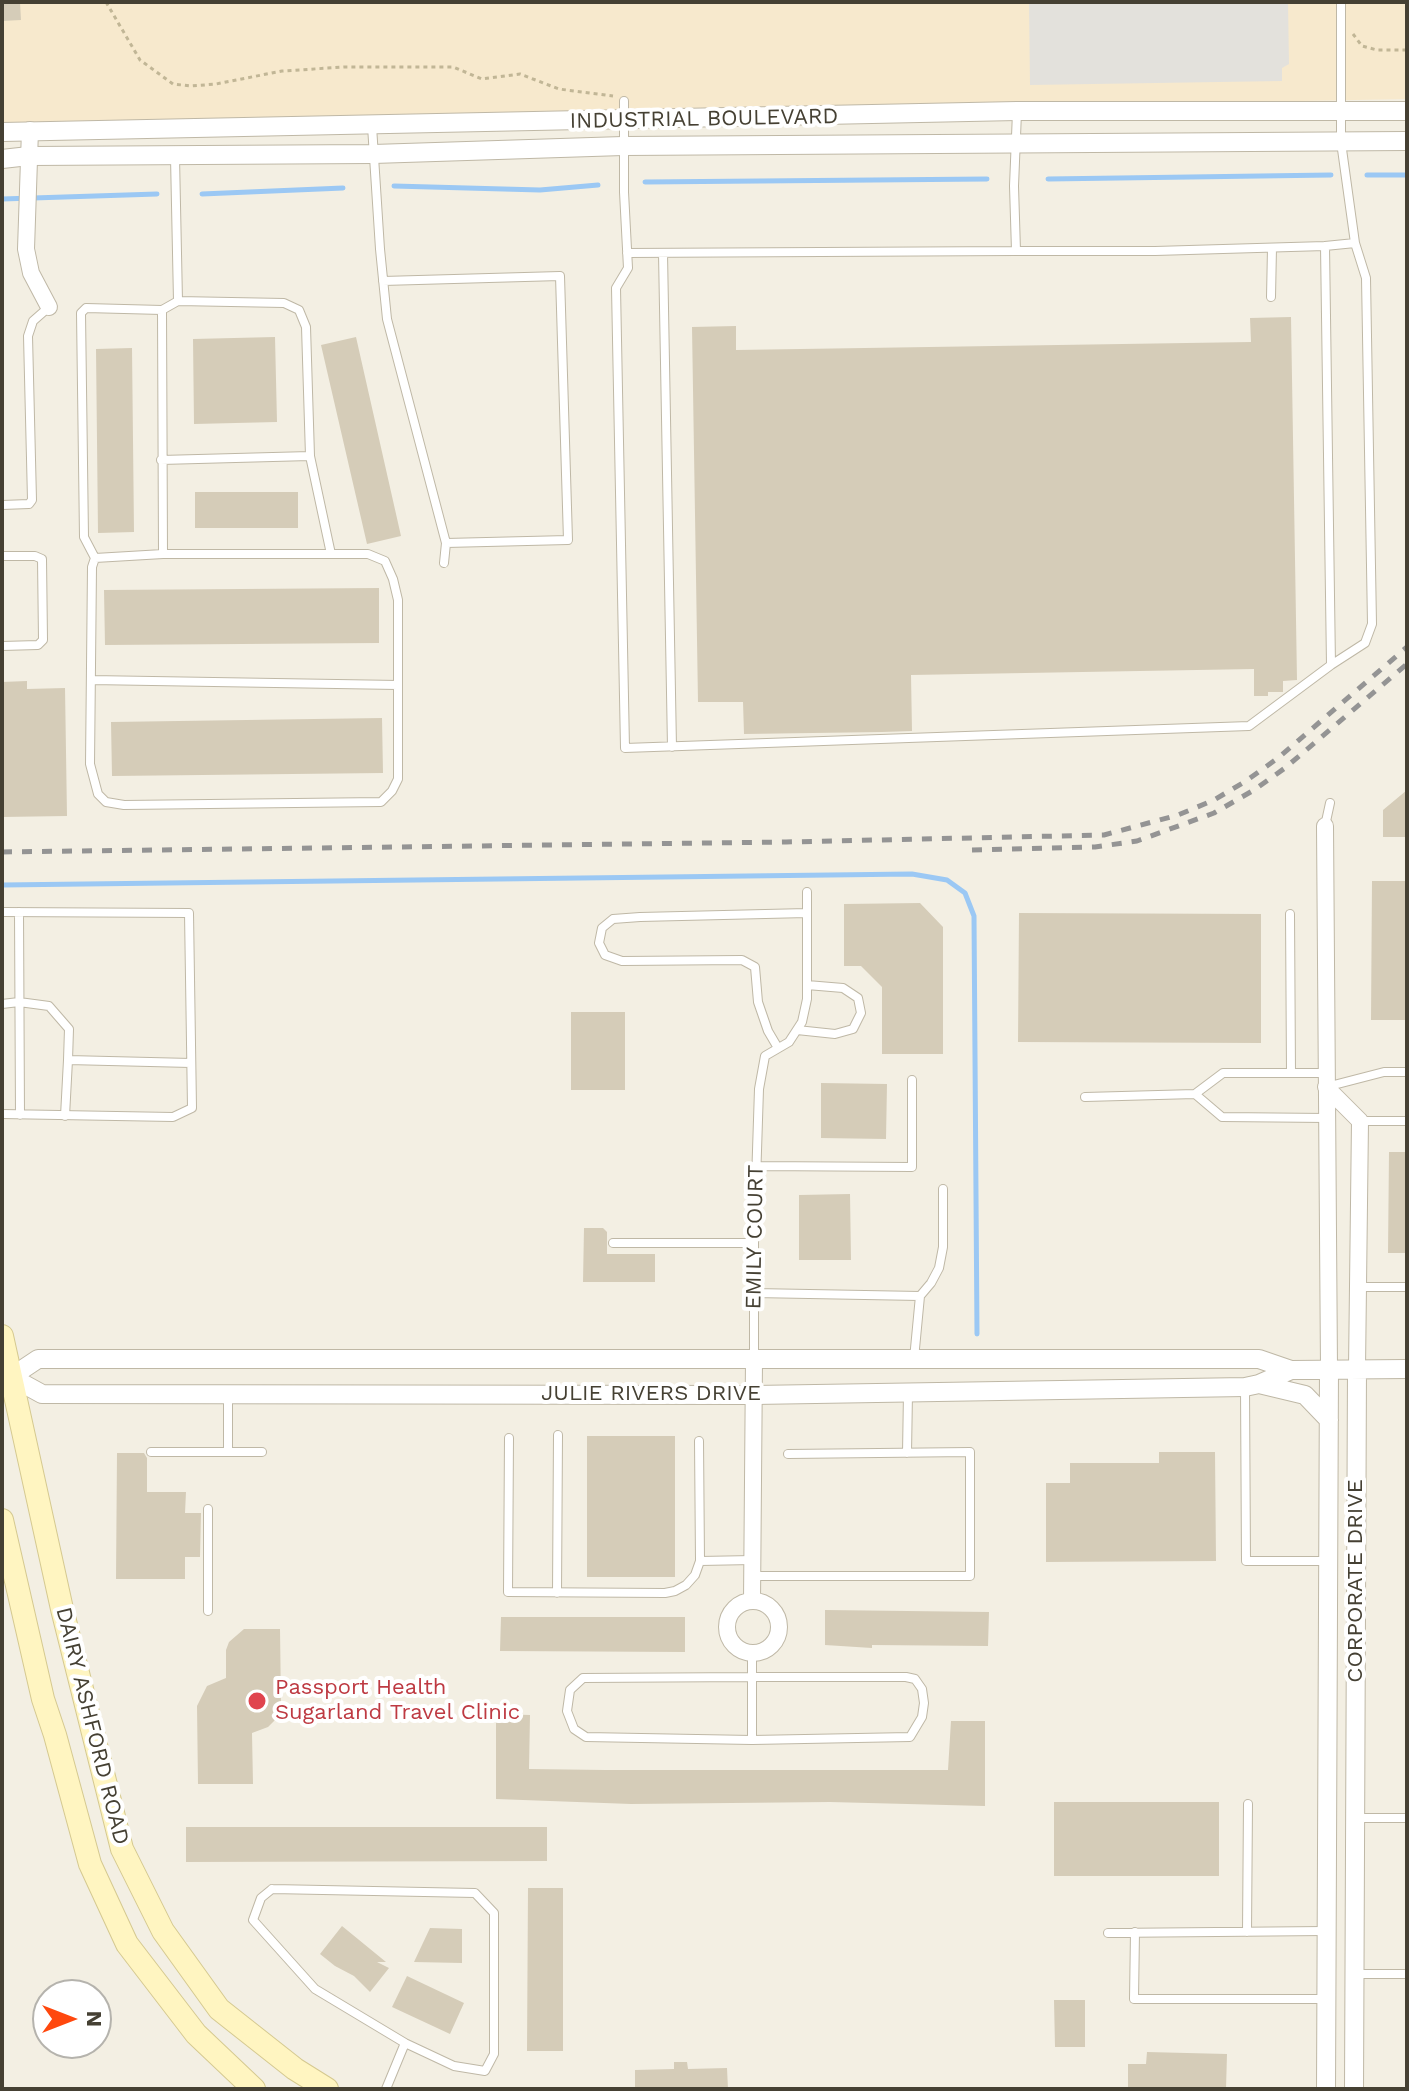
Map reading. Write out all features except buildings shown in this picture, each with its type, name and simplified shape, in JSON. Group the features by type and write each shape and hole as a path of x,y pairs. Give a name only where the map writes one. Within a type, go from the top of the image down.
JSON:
{"main road":[{"name":"DAIRY ASHFORD ROAD","path":"2,1336 7,1379 122,1849 163,1931 219,2009 295,2069 327,2089"},
{"name":"DAIRY ASHFORD ROAD","path":"2,1520 43,1699 90,1864 127,1944 196,2034 254,2089"}],"street":[{"name":"INDUSTRIAL BOULEVARD","path":"2,132 1017,111 1407,111"},
{"path":"30,130 26,249 31,273 49,307"},
{"name":"INDUSTRIAL BOULEVARD","path":"2,159 29,156 373,154 623,146 1407,141"},
{"name":"CORPORATE DRIVE","path":"1325,826 1329,1368 1326,2089"},
{"path":"1326,1080 1360,1121"},
{"name":"CORPORATE DRIVE","path":"1354,2089 1356,1287 1360,1121"},
{"path":"1328,1288 1356,1287"},
{"path":"452,1358 454,1393"},
{"name":"JULIE RIVERS DRIVE","path":"7,1379 38,1359 1259,1359 1291,1370"},
{"name":"EMILY COURT","path":"752,1601 754,1360"},
{"path":"908,1392 914,1361"},
{"name":"JULIE RIVERS DRIVE","path":"7,1379 42,1394 754,1395 1252,1386 1291,1370 1407,1369"},
{"path":"1252,1386 1305,1395 1329,1420"},
{"path":"752,1601 761,1602 774,1611 779,1627 774,1643 768,1649 752,1654 736,1647 727,1632 730,1614 736,1607 752,1601"},
{"path":"1327,1776 1355,1776"}],"lane":[{"path":"624,101 628,268 616,288 625,748 1249,726 1365,643 1372,624 1366,278 1355,243 1341,142 1341,2"},
{"path":"1016,251 1017,111"},
{"path":"372,126 387,319 446,543 444,563"},
{"path":"175,156 178,301"},
{"path":"627,253 1272,248 1355,243"},
{"path":"1325,246 1331,665"},
{"path":"1271,297 1272,248"},
{"path":"663,253 672,747"},
{"path":"383,281 560,276 568,540 446,543"},
{"path":"95,558 163,554 331,554 368,554 385,561 398,600 398,779 392,791 381,802 124,805 106,802 98,794 90,764 92,567 95,558 84,537 81,313 86,308 162,310 178,301 284,303 299,310 306,327 310,456 331,554"},
{"path":"2,505 29,504 32,500 28,336 33,321 49,307"},
{"path":"162,310 163,554"},
{"path":"161,460 310,456"},
{"path":"2,556 35,556 42,559 43,640 38,645 2,646"},
{"path":"91,680 398,685"},
{"path":"1325,826 1330,803"},
{"path":"807,892 807,985 802,1022 797,1030 835,1034 853,1029 861,1013 858,998 843,988 807,985"},
{"path":"2,912 189,913 192,1108 173,1117 2,1114"},
{"path":"19,912 20,1115"},
{"path":"778,1048 758,1002 755,967 742,960 622,961 605,955 599,943 602,928 613,919 640,917 807,913"},
{"path":"1290,914 1291,1073"},
{"path":"2,1004 19,1002 49,1006 69,1029 65,1116"},
{"name":"EMILY COURT","path":"754,1360 759,1089 765,1056 789,1042 797,1030"},
{"path":"68,1060 191,1063"},
{"path":"1085,1097 1195,1094 1223,1073 1291,1073 1326,1080 1407,1072"},
{"path":"756,1166 912,1167 912,1080"},
{"path":"1195,1094 1222,1117 1327,1118"},
{"path":"1360,1121 1407,1121"},
{"path":"914,1361 920,1296 939,1268 943,1247 943,1189"},
{"path":"613,1243 754,1243"},
{"path":"1356,1287 1407,1287"},
{"path":"754,1293 920,1296"},
{"path":"1252,1386 1246,1561 1328,1561"},
{"path":"907,1453 908,1392"},
{"path":"228,1394 228,1452"},
{"path":"557,1593 558,1435"},
{"path":"509,1438 508,1592 557,1593 675,1591 686,1585 695,1575 700,1561 699,1441"},
{"path":"151,1452 262,1452"},
{"path":"700,1561 753,1568 970,1576 970,1452 788,1454"},
{"path":"208,1509 208,1611"},
{"path":"752,1654 752,1740"},
{"path":"752,1677 906,1677 915,1679 922,1689 922,1717 910,1737 752,1740 586,1737 574,1729 567,1711 570,1690 583,1678 752,1677"},
{"path":"1247,1932 1248,1804"},
{"path":"1355,1818 1407,1818"},
{"path":"272,1889 475,1893 494,1913 494,2054 485,2071 454,2066 405,2043 315,1989 253,1920 261,1898 272,1889"},
{"path":"1108,1933 1326,1931"},
{"path":"1135,1932 1134,1999 1326,1999"},
{"path":"1355,1974 1407,1974"},
{"path":"386,2089 405,2043"}],"path":[{"path":"106,2 140,60 173,84 216,84 282,71 345,67 453,67 482,79 520,74 559,89 602,93 624,101"},
{"path":"1352,33 1362,46 1377,50 1407,50"}],"shaded area":[{"path":"2,2 1407,2 1407,99 2,126"},
{"path":"1029,2 1288,2 1289,64 1282,68 1282,81 1030,85"}],"waterway":[{"path":"1048,179 1331,175"},
{"path":"1367,175 1407,175"},
{"path":"645,182 987,179"},
{"path":"394,186 540,190 598,185"},
{"path":"202,194 343,188"},
{"path":"2,199 157,194"},
{"path":"2,885 912,874 947,880 965,893 974,916 977,1334"}],"railway":[{"path":"2,852 1104,835 1178,815 1214,800 1246,781 1278,758 1407,647"},
{"path":"972,850 1095,847 1137,841 1214,813 1285,768 1407,664"}],"place":[{"name":"Passport Health Sugarland Travel Clinic","path":"257,1701"}]}
